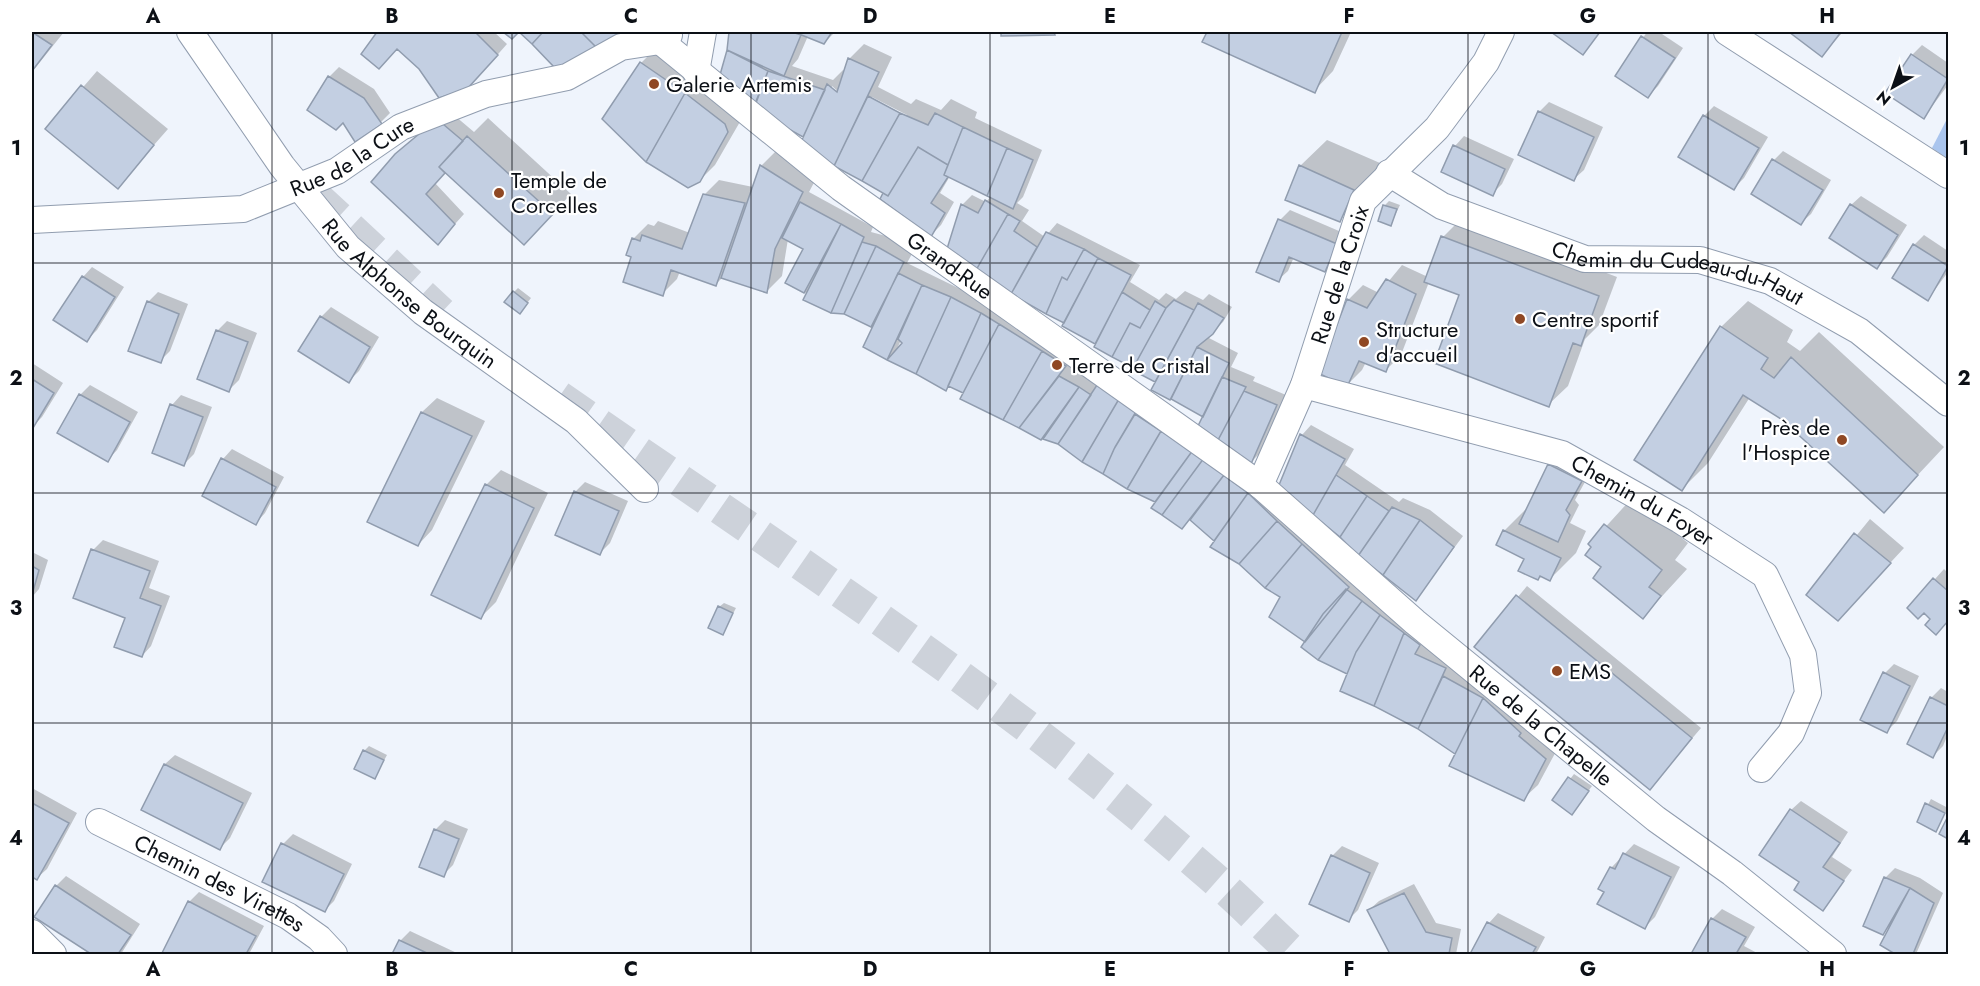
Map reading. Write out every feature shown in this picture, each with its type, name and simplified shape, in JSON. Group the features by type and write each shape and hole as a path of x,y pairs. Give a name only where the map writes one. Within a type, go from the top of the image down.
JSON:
{"street":[{"name":"Rue Alphonse Bourquin","path":"190,32 299,189 348,247 423,312 576,421 645,489"},
{"path":"696,72 703,32"},
{"name":"Rue de la Croix","path":"1260,486 1304,385 1363,201 1437,128 1485,62 1501,32"},
{"path":"1727,32 1948,175"},
{"name":"Rue de la Cure","path":"32,220 243,209 299,189 343,168 401,127 486,94 567,77 621,47 661,35"},
{"name":"Grand-Rue","path":"661,35 696,72 841,188 1260,486"},
{"name":"Chemin du Cudeau-du-Haut","path":"1389,173 1442,206 1585,259 1700,260 1770,281 1859,331 1948,404"},
{"name":"Chemin du Foyer","path":"1304,385 1562,454 1680,520 1765,575 1803,655 1808,693 1791,733 1761,769"},
{"name":"Rue de la Chapelle","path":"1260,486 1425,630 1656,819 1732,873 1833,954"},
{"name":"Chemin des Virettes","path":"99,822 288,916 319,938 334,954"},
{"path":"32,933 53,954"}],"shaded area":[{"path":"1948,117 1948,159 1932,148"}],"building":[{"path":"32,32 52,45 32,71"},
{"path":"377,32 475,32 498,55 467,89 439,98 419,69 397,49 379,69 361,54"},
{"path":"503,32 519,32 512,39"},
{"path":"519,32 543,32 532,44"},
{"path":"543,32 581,32 598,49 556,69 532,44"},
{"path":"581,32 621,32 598,49"},
{"path":"729,32 792,32 801,35 784,76 727,50"},
{"path":"794,32 832,32 824,44"},
{"path":"1001,32 1054,32 1055,35 1001,36"},
{"path":"1207,32 1342,32 1315,93 1202,42"},
{"path":"1551,32 1600,32 1583,55"},
{"path":"1789,32 1841,32 1822,57"},
{"path":"1641,36 1675,58 1648,98 1615,76"},
{"path":"727,50 768,71 756,103 718,82"},
{"path":"1911,54 1948,79 1924,119 1885,93"},
{"path":"848,58 879,72 834,166 801,142 827,84 837,92"},
{"path":"640,62 685,93 646,162 602,119"},
{"path":"768,71 825,90 803,137 753,109"},
{"path":"328,76 364,98 382,124 355,142 343,123 336,130 307,110"},
{"path":"81,85 154,145 118,189 45,129"},
{"path":"685,93 725,124 728,132 700,182 688,188 646,162"},
{"path":"868,96 900,113 862,181 834,166"},
{"path":"1538,111 1594,137 1574,181 1518,155"},
{"path":"900,113 928,125 935,113 963,127 948,165 918,147 888,196 862,181"},
{"path":"1703,115 1759,148 1734,190 1678,157"},
{"path":"437,119 463,141 439,167 445,173 426,194 455,224 438,245 371,182 395,154"},
{"path":"963,127 1007,148 987,196 944,175"},
{"name":"Temple de Corcelles","path":"467,136 553,214 524,245 439,167"},
{"path":"1453,145 1505,169 1493,196 1441,172"},
{"path":"918,147 948,165 944,175 948,177 931,203 945,213 931,237 880,199 883,193 888,196"},
{"path":"1007,148 1033,160 1013,209 987,196"},
{"path":"1772,159 1823,190 1801,225 1751,194"},
{"path":"760,165 803,192 775,249 767,293 721,278"},
{"path":"1299,165 1354,190 1340,222 1285,200"},
{"path":"703,194 745,203 716,286 671,270 663,296 623,282 631,257 626,255 632,238 640,241 642,235 682,249"},
{"path":"985,200 1008,214 975,272 946,252 961,204 978,213"},
{"path":"800,202 841,224 804,293 785,283 803,249 782,238"},
{"path":"1850,204 1898,235 1877,269 1829,238"},
{"path":"1383,205 1397,209 1391,226 1378,221"},
{"path":"1008,214 1020,221 1014,231 1037,247 1011,294 975,272"},
{"path":"1278,219 1337,244 1325,272 1289,257 1279,282 1256,272"},
{"path":"841,224 864,237 831,313 803,300"},
{"path":"1046,232 1084,249 1067,280 1062,277 1046,314 1011,294"},
{"name":"Centre sportif","path":"1441,236 1599,296 1581,346 1573,343 1549,407 1434,363 1459,295 1424,282"},
{"path":"862,242 876,246 844,314 831,313"},
{"path":"1913,244 1948,266 1928,301 1892,278"},
{"path":"876,246 904,262 871,327 844,314"},
{"path":"1084,249 1098,258 1064,323 1046,314 1062,277 1067,280"},
{"path":"1098,258 1131,275 1095,344 1062,326"},
{"path":"898,273 922,285 887,360 863,347"},
{"path":"82,276 115,297 87,342 53,320"},
{"name":"Structure d'accueil","path":"1386,279 1416,294 1386,372 1359,361 1347,387 1318,373 1347,299 1367,308"},
{"path":"922,285 951,297 916,374 887,360 902,343 898,339"},
{"path":"513,291 528,303 520,314 504,302"},
{"path":"1122,292 1150,310 1140,328 1130,323 1112,357 1094,347"},
{"path":"951,297 981,313 946,391 916,374"},
{"path":"1174,300 1194,310 1155,382 1132,370 1166,308"},
{"path":"147,301 179,314 161,363 128,351"},
{"path":"1155,301 1166,308 1133,368 1112,357 1130,323 1140,328"},
{"path":"1198,303 1224,318 1213,334 1197,347 1170,400 1151,390"},
{"path":"981,313 999,324 963,393 948,386"},
{"path":"320,316 370,347 349,383 298,351"},
{"path":"999,324 1042,351 1003,420 960,399"},
{"name":"Près de l'Hospice","path":"1720,326 1768,358 1761,369 1774,378 1791,357 1918,475 1884,513 1781,419 1743,395 1682,491 1634,460"},
{"path":"216,330 248,342 229,392 197,379"},
{"path":"1197,347 1229,363 1203,417 1171,399"},
{"path":"1042,351 1066,366 1019,428 1003,420"},
{"path":"1059,376 1079,387 1041,440 1019,428"},
{"path":"1222,377 1246,387 1218,440 1197,428"},
{"path":"32,379 54,393 33,428 32,428"},
{"path":"1097,385 1119,399 1082,462 1058,444"},
{"path":"1079,387 1091,395 1058,444 1043,439"},
{"path":"1244,391 1277,405 1251,464 1216,444"},
{"path":"79,394 130,422 108,462 57,433"},
{"path":"1119,399 1137,410 1115,447 1103,474 1082,462"},
{"path":"170,404 203,417 184,466 152,453"},
{"path":"421,412 472,436 418,546 367,522"},
{"path":"1135,414 1161,431 1127,489 1103,474 1114,449"},
{"path":"1161,431 1193,450 1155,502 1127,489"},
{"path":"1300,434 1345,459 1313,515 1279,485"},
{"path":"1193,450 1204,458 1162,515 1151,508"},
{"path":"221,458 276,487 256,525 202,496"},
{"path":"1204,458 1224,475 1182,529 1162,515"},
{"path":"1548,464 1582,481 1566,510 1570,515 1558,542 1519,524"},
{"path":"1224,475 1248,493 1214,541 1190,520"},
{"path":"1336,475 1367,496 1340,537 1313,515"},
{"path":"485,484 534,508 481,619 431,595"},
{"path":"574,491 619,511 600,555 555,535"},
{"path":"1248,493 1277,521 1239,564 1210,547"},
{"path":"1367,496 1389,511 1358,556 1340,537"},
{"path":"1392,507 1420,520 1383,575 1358,556"},
{"path":"1420,520 1454,547 1416,601 1383,575"},
{"path":"1277,521 1302,544 1265,588 1239,564"},
{"name":"EMS","path":"1604,524 1662,570 1649,587 1661,596 1643,619 1593,578 1601,567 1585,555 1591,547 1588,544"},
{"path":"1503,530 1561,558 1550,581 1540,576 1538,580 1518,571 1524,559 1496,545"},
{"path":"1854,533 1891,563 1838,621 1806,595"},
{"path":"1302,544 1349,587 1305,642 1269,617 1280,597 1265,588"},
{"path":"91,549 150,571 140,598 161,606 142,657 114,647 125,618 73,598"},
{"path":"32,566 39,570 32,595"},
{"path":"1933,578 1948,591 1948,621 1936,635 1925,625 1930,619 1924,613 1918,619 1907,608"},
{"path":"1346,589 1362,601 1318,660 1301,647 1323,614"},
{"name":"EMS","path":"1516,595 1692,738 1650,790 1474,647"},
{"path":"1362,601 1380,615 1356,652 1347,674 1318,660"},
{"path":"718,606 733,613 723,635 708,628"},
{"path":"1380,615 1404,633 1374,706 1340,691 1356,652"},
{"path":"1404,633 1420,645 1415,654 1446,668 1418,729 1374,706"},
{"path":"1883,672 1910,686 1887,733 1860,720"},
{"path":"1443,676 1483,698 1455,754 1418,729"},
{"path":"1930,697 1948,706 1948,727 1933,758 1907,744"},
{"path":"1483,698 1521,733 1519,736 1546,759 1524,801 1449,766"},
{"path":"363,750 384,760 375,779 354,769"},
{"path":"164,764 243,803 220,850 141,810"},
{"path":"1568,777 1589,791 1572,815 1552,800"},
{"path":"32,803 69,823 37,880 32,877"},
{"path":"1925,803 1945,813 1936,832 1917,822"},
{"path":"1790,809 1840,843 1823,867 1844,881 1823,911 1794,890 1799,882 1759,855"},
{"path":"1948,816 1948,839 1939,834"},
{"path":"434,829 459,839 444,877 419,867"},
{"path":"281,843 344,874 325,912 262,882"},
{"path":"1623,853 1671,877 1645,929 1597,904 1604,892 1598,889 1610,867 1615,869"},
{"path":"1331,855 1370,873 1349,922 1309,904"},
{"path":"1884,877 1910,888 1883,935 1863,926"},
{"path":"55,885 131,935 118,954 91,954 34,917"},
{"path":"1910,888 1934,903 1913,954 1895,954 1880,945"},
{"path":"1404,893 1426,932 1452,938 1449,954 1390,954 1367,910"},
{"path":"188,901 256,936 246,954 162,953"},
{"path":"1711,918 1746,937 1736,954 1691,954"},
{"path":"1487,922 1536,947 1532,954 1470,954"},
{"path":"399,940 429,954 392,954"}],"tunnel":[{"path":"314,195 441,313"},
{"path":"559,397 887,624 1048,743 1203,869 1295,954"}],"place":[{"name":"Galerie Artemis","path":"654,84"},
{"name":"Temple de Corcelles","path":"499,193"},
{"name":"Centre sportif","path":"1520,319"},
{"name":"Structure d'accueil","path":"1364,342"},
{"name":"Terre de Cristal","path":"1057,365"},
{"name":"Près de l'Hospice","path":"1842,440"},
{"name":"EMS","path":"1557,671"}]}
